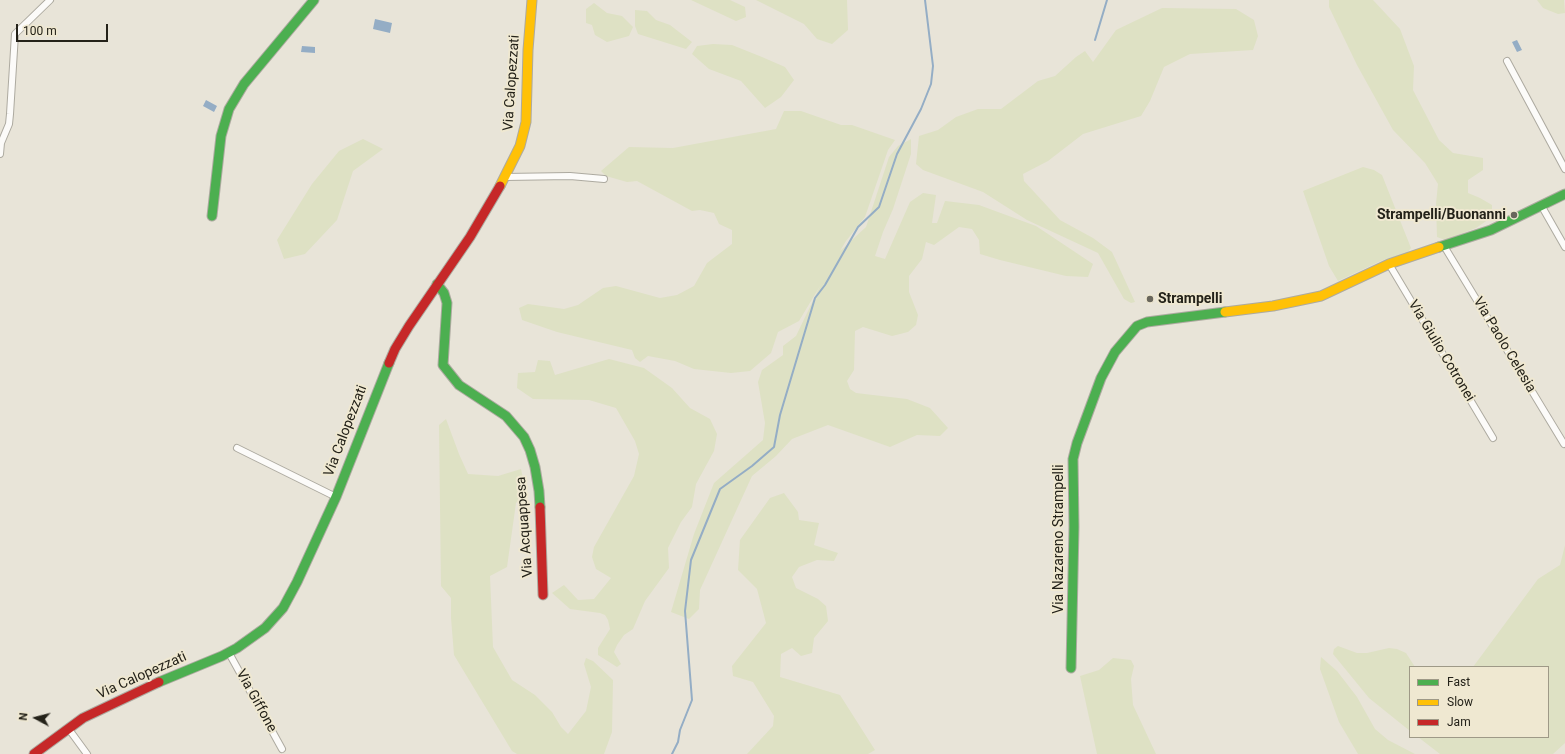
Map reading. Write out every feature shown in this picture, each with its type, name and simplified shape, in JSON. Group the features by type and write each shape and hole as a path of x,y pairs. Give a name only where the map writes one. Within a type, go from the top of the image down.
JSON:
{"street":[{"path":"0,154 1,143 9,124 15,34 50,0"},
{"path":"212,216 221,136 229,109 244,84 314,0"},
{"name":"Via Calopezzati","path":"34,754 68,728 84,718 148,686 229,652 261,632 283,608 297,582 336,497 392,356 409,326 470,237 505,177 520,146 525,126 528,50 532,0"},
{"path":"1507,61 1565,169"},
{"path":"505,177 570,176 604,180"},
{"name":"Via Nazareno Strampelli","path":"1071,668 1074,527 1073,460 1077,443 1101,378 1126,337 1137,326 1147,322 1273,306 1314,298 1340,288 1389,264 1490,230 1565,194"},
{"path":"1540,205 1565,246"},
{"name":"Via Paolo Celesia","path":"1444,246 1564,444"},
{"name":"Via Giulio Cotronei","path":"1389,264 1493,438"},
{"name":"Via Acquappesa","path":"438,284 444,293 446,304 443,365 459,385 506,416 524,437 530,450 535,467 538,491 543,595"},
{"path":"238,448 336,497"},
{"name":"Via Giffone","path":"229,652 282,749"},
{"path":"68,728 87,754"}],"green space":[{"path":"691,0 730,0 745,7 746,17 736,21"},
{"path":"756,0 847,0 848,30 832,44 817,39 804,24"},
{"path":"1329,0 1373,0 1400,29 1414,66 1413,90 1439,140 1453,153 1483,158 1483,170 1468,180 1468,193 1492,205 1492,217 1476,228 1445,240 1437,237 1436,204 1438,184 1425,163 1393,130 1357,65 1329,7"},
{"path":"1537,0 1564,0 1565,13 1558,14 1543,8"},
{"path":"594,3 607,13 622,16 633,27 629,36 607,42 595,35 592,25 586,23 586,9"},
{"path":"1162,8 1236,9 1254,20 1258,36 1253,50 1190,54 1164,67 1150,101 1141,116 1083,134 1048,161 1023,174 1024,181 1060,220 1093,238 1112,252 1135,302 1131,303 1124,299 1098,253 1027,220 983,192 923,170 916,164 919,136 938,130 956,117 978,109 1001,109 1038,81 1055,76 1085,51 1093,62 1116,30"},
{"path":"635,10 647,11 656,20 670,25 692,42 686,49 638,34 635,26"},
{"path":"713,44 732,45 785,67 794,80 781,97 765,108 741,81 709,69 692,54 697,46"},
{"path":"784,111 801,111 841,125 852,125 895,140 888,150 865,217 840,251 866,227 889,157 898,146 911,139 911,154 893,209 875,256 885,259 910,202 923,193 936,195 932,223 937,223 945,201 979,205 1036,226 1093,264 1088,277 1066,276 1000,260 980,254 979,240 972,229 959,227 934,245 926,242 922,259 909,276 909,292 918,315 916,325 908,332 892,336 863,327 855,331 854,370 847,381 850,389 856,393 907,399 930,408 948,428 940,436 917,435 890,447 828,425 792,439 776,456 752,476 700,590 699,609 689,619 671,612 694,534 714,483 763,440 765,423 758,382 762,370 783,355 783,346 796,336 820,286 799,321 778,332 771,353 750,371 731,373 694,369 675,361 648,356 640,362 635,358 632,350 557,332 522,320 519,308 528,304 564,309 578,305 603,288 616,286 660,298 677,295 694,286 707,263 732,244 732,230 719,224 714,213 700,210 692,211 637,181 627,182 606,176 601,171 629,147 673,148 776,129"},
{"path":"363,139 383,149 353,171 337,220 305,254 284,259 277,240 312,184 339,151"},
{"path":"1363,167 1374,170 1382,175 1411,248 1407,253 1383,260 1338,281 1329,266 1303,191"},
{"path":"609,359 644,368 672,388 690,408 710,419 717,434 714,451 696,484 692,507 681,522 668,548 669,568 645,601 633,629 624,635 617,645 614,652 621,664 617,667 598,655 598,648 610,629 605,615 570,609 552,593 564,585 578,600 594,599 611,578 596,569 592,557 594,547 634,476 639,454 635,441 616,408 589,400 533,399 517,388 518,373 535,372 538,360 550,361 555,375"},
{"path":"446,419 468,474 498,476 521,469 526,492 516,503 507,567 490,576 493,647 512,680 535,695 552,712 561,727 568,734 586,711 591,687 584,664 586,658 593,661 613,680 612,732 604,754 517,754 512,751 454,655 451,598 441,586 439,425"},
{"path":"784,493 798,512 799,520 819,523 814,545 838,553 834,561 817,560 799,567 792,577 796,588 818,599 826,606 828,621 814,638 812,653 801,656 792,648 781,654 780,677 840,695 875,750 868,754 747,754 773,726 774,716 753,682 733,676 732,666 766,623 757,589 738,570 740,540 770,498"},
{"path":"1565,545 1565,743 1553,754 1440,754 1419,738 1549,738 1549,666 1474,666 1538,579 1560,565"},
{"path":"1338,646 1357,653 1367,653 1389,648 1397,649 1406,653 1414,666 1409,666 1409,730 1369,698 1333,654 1334,649"},
{"path":"1321,657 1337,671 1357,697 1375,729 1388,740 1415,754 1358,754 1339,722 1320,669"},
{"path":"1113,658 1131,660 1134,666 1131,679 1133,705 1156,754 1097,754 1080,676 1099,670"}],"water":[{"path":"375,19 392,23 390,33 373,29"},
{"path":"1517,40 1522,50 1517,52 1512,42"},
{"path":"302,46 315,47 315,53 301,52"},
{"path":"206,100 217,106 214,112 203,106"}],"waterway":[{"path":"672,754 678,742 680,730 692,700 685,611 691,560 720,489 752,466 774,447 780,415 815,298 825,285 858,227 879,207 897,154 921,109 931,84 933,66 925,0"},
{"path":"1095,40 1107,0"}],"traffic: fast":[{"path":"212,216 221,136 229,109 244,84 314,0"},
{"path":"1439,247 1491,230 1565,194"},
{"path":"437,284 444,293 447,303 443,365 459,385 506,416 524,437 535,467 540,507"},
{"path":"1071,668 1074,527 1073,459 1077,443 1101,378 1115,352 1137,326 1147,322 1225,312"},
{"path":"159,682 222,656 237,648 265,628 283,608 297,582 336,497 389,363"}],"traffic: slow":[{"path":"500,186 520,146 526,122 528,50 532,0"},
{"path":"1225,312 1273,306 1321,296 1389,264 1439,247"}],"traffic: jam":[{"path":"389,363 395,349 409,326 470,237 500,186"},
{"path":"540,507 543,595"},
{"path":"34,754 83,718 159,682"}],"place":[{"name":"Strampelli/Buonanni","path":"1514,215"},
{"name":"Strampelli","path":"1150,299"}]}
